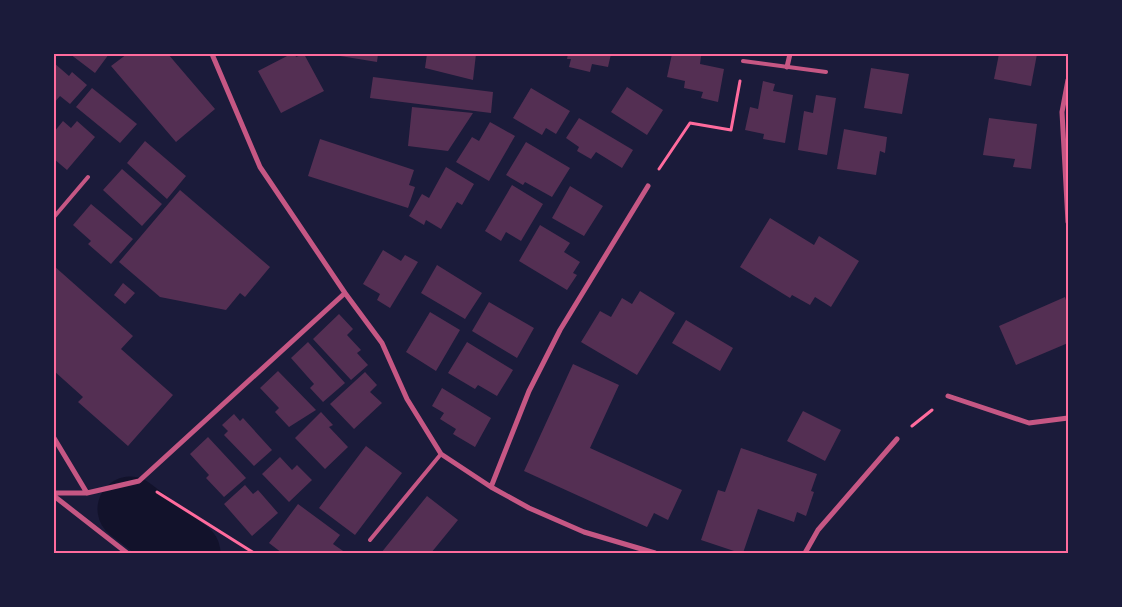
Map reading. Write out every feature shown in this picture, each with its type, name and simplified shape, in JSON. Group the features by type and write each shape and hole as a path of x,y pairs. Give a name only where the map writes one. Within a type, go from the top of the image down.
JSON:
{"street":[{"path":"212,54 260,167 382,343 407,400 441,454 491,487 529,508 584,532 655,553"},
{"path":"787,67 790,54"},
{"path":"1068,80 1062,112 1068,222"},
{"path":"491,487 529,391 560,330 648,186"},
{"path":"54,494 88,493 139,480 346,293"},
{"path":"948,396 1030,422 1068,418"},
{"path":"54,438 88,493"},
{"path":"805,553 818,530 897,439"},
{"path":"54,494 127,553"}],"lane":[{"path":"743,61 826,72"},
{"path":"54,217 88,177"},
{"path":"370,540 441,454"}],"path":[{"path":"648,186 690,124 731,130 743,61"},
{"path":"897,439 948,396"},
{"path":"139,480 254,553"}],"building":[{"path":"70,54 109,54 95,73"},
{"path":"127,54 168,54 215,109 176,142 111,66"},
{"path":"291,54 295,54 296,57 304,54 324,91 281,113 258,71"},
{"path":"334,54 378,54 377,62"},
{"path":"427,54 476,54 473,80 425,68"},
{"path":"568,54 611,54 608,67 592,64 590,72 569,67 571,59 567,59"},
{"path":"672,54 701,56 700,64 724,69 718,102 701,98 703,92 684,88 685,81 667,77"},
{"path":"999,54 1037,54 1031,86 994,79"},
{"path":"54,63 69,76 72,72 87,85 70,104 60,96 54,103"},
{"path":"871,68 909,74 902,114 864,108"},
{"path":"373,77 493,92 491,113 370,98"},
{"path":"763,81 775,84 773,91 793,95 785,143 763,139 764,134 745,130 750,107 758,109"},
{"path":"627,87 663,110 647,135 611,112"},
{"path":"92,88 137,124 120,143 76,107"},
{"path":"531,88 570,111 556,134 546,128 542,135 513,118"},
{"path":"816,95 836,98 827,155 798,150 804,111 813,113"},
{"path":"412,107 473,113 448,151 408,146"},
{"path":"579,118 633,150 622,168 596,152 591,159 577,151 579,147 566,138"},
{"path":"989,118 1037,124 1031,169 1013,167 1015,159 983,155"},
{"path":"63,121 71,128 77,121 95,137 67,170 54,159 54,132"},
{"path":"490,122 515,136 489,181 456,162 472,137 479,141"},
{"path":"844,129 887,137 885,153 880,151 876,175 837,169"},
{"path":"320,139 414,170 409,185 415,187 408,208 308,176"},
{"path":"145,141 186,176 167,199 127,163"},
{"path":"526,142 570,168 552,197 525,182 523,185 506,175"},
{"path":"446,167 474,184 462,205 457,202 441,229 426,220 424,225 409,216 422,194 429,198"},
{"path":"122,169 162,204 142,226 103,190"},
{"path":"512,185 543,204 521,241 506,232 501,241 485,231"},
{"path":"570,186 603,206 584,236 552,218"},
{"path":"180,190 270,267 245,297 240,293 226,310 160,297 119,262"},
{"path":"91,204 133,239 111,264 88,244 91,241 73,225"},
{"path":"770,218 814,245 819,236 859,261 831,307 815,297 810,305 792,295 790,298 740,267"},
{"path":"540,225 570,243 564,252 580,262 573,273 577,275 567,290 519,261"},
{"path":"383,250 401,261 405,255 418,262 390,308 377,300 380,294 363,284"},
{"path":"437,265 482,293 465,319 421,293"},
{"path":"54,266 133,336 121,349 173,395 128,446 78,402 83,397 54,371"},
{"path":"123,283 135,293 125,304 114,295"},
{"path":"640,291 675,313 637,375 581,342 600,311 611,317 622,298 632,304"},
{"path":"1065,297 1066,300 1068,299 1068,343 1016,365 999,326"},
{"path":"489,302 534,328 517,358 472,331"},
{"path":"430,312 460,330 436,371 406,352"},
{"path":"339,314 353,329 347,335 361,350 357,353 368,365 351,380 313,339"},
{"path":"686,320 733,348 720,371 672,343"},
{"path":"308,342 345,383 323,402 310,388 314,384 291,358"},
{"path":"467,342 513,370 497,396 478,385 475,389 448,373"},
{"path":"573,364 619,385 590,448 682,490 668,520 654,513 647,527 524,471"},
{"path":"278,371 316,410 289,427 275,412 279,408 260,388"},
{"path":"365,372 377,385 370,392 382,403 354,429 330,404"},
{"path":"442,388 491,418 475,447 453,434 456,429 440,419 444,413 432,406"},
{"path":"803,411 841,430 825,461 787,441"},
{"path":"321,412 333,425 329,427 348,447 325,469 295,438"},
{"path":"234,414 240,421 243,418 272,450 254,466 224,435 228,431 222,425"},
{"path":"208,437 246,478 224,497 206,478 209,475 190,454"},
{"path":"366,446 402,473 355,535 319,508"},
{"path":"741,448 817,474 811,491 814,492 806,516 797,512 794,522 758,509 743,553 701,540 718,490 725,492"},
{"path":"280,457 292,470 297,465 312,480 289,502 262,474"},
{"path":"245,485 253,494 258,490 278,513 252,536 224,504"},
{"path":"427,496 458,520 431,553 381,553"},
{"path":"298,504 340,535 333,544 346,553 282,553 269,543"}],"waterway":[{"path":"130,509 188,553"}]}
